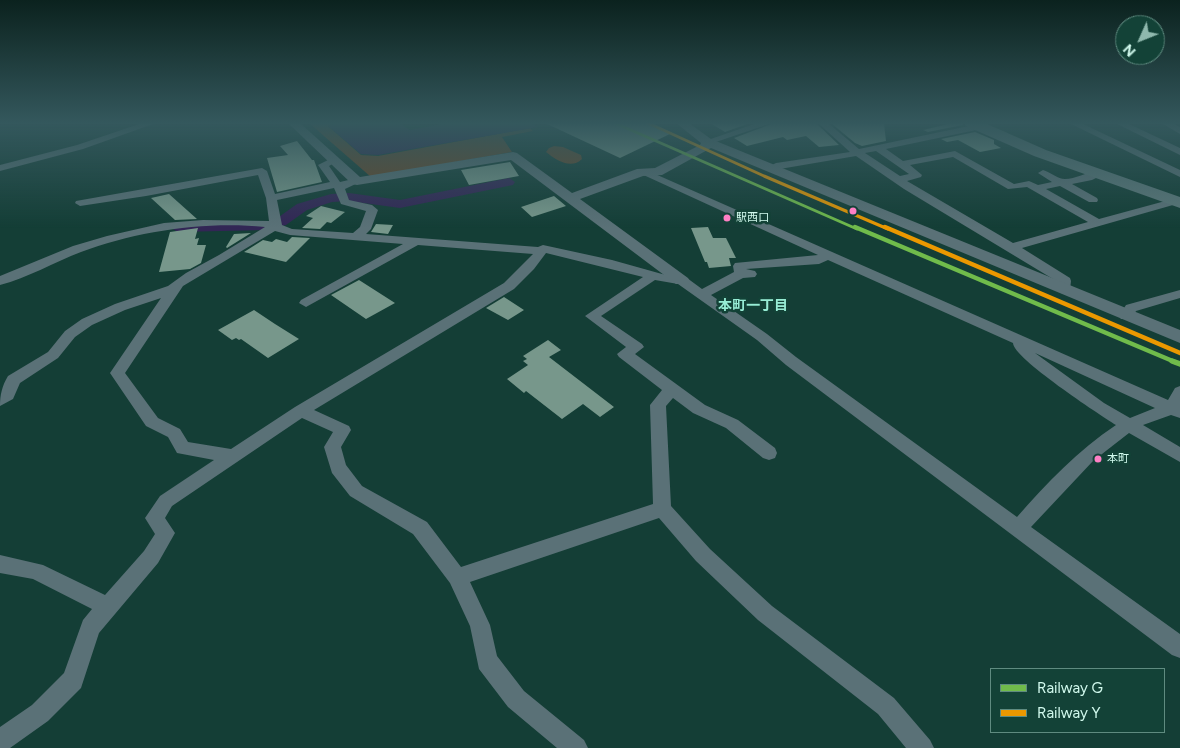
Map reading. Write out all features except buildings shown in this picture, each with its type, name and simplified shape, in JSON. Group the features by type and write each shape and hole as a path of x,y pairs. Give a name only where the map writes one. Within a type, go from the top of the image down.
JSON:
{"highway":[{"path":"1056,158 1096,174 1179,201"}],"street":[{"path":"0,168 38,158"},
{"path":"332,158 357,181"},
{"path":"271,198 357,181 501,158"},
{"path":"516,158 682,282 762,336 791,361 1180,647"},
{"path":"570,198 642,172 657,172 685,158"},
{"path":"745,158 1180,337"},
{"path":"772,169 776,166 833,158"},
{"path":"866,158 898,180 1013,247 1065,281 1063,290"},
{"path":"892,158 917,175 898,180"},
{"path":"901,164 934,158"},
{"path":"962,158 1012,187 1029,184 1098,224"},
{"path":"1149,158 1177,171"},
{"path":"334,160 323,165 345,202 368,207 372,210 365,229 354,238"},
{"path":"80,203 146,194 262,171 271,198 276,226"},
{"path":"642,172 1176,411"},
{"path":"1043,173 1093,200"},
{"path":"1036,188 1088,178 1096,174"},
{"path":"1013,247 1179,201"},
{"path":"0,281 77,248 144,230 183,224 265,222 290,232 541,252"},
{"path":"231,456 183,448 174,434 152,422 117,373 173,289 183,279 213,264 263,232 276,226"},
{"path":"306,303 416,242"},
{"path":"0,741 40,713 73,680 90,627 151,557 166,533 154,518 166,500 231,456 301,411 509,286 530,266 543,249 592,259 682,282"},
{"path":"701,294 748,274 739,266 819,260 828,255"},
{"path":"653,276 592,316 637,347 624,354 670,390 699,409 732,424 769,453"},
{"path":"0,400 8,395 13,380 53,355 70,334 87,322 120,307 173,289"},
{"path":"1126,316 1131,308 1180,294"},
{"path":"1015,340 1029,356 1098,407 1180,455"},
{"path":"670,390 658,406 662,509 703,555 765,613 886,706 922,748"},
{"path":"1176,411 1180,392"},
{"path":"301,411 343,430 332,447 338,468 356,491 420,528 457,577 480,625 487,661 516,699 576,748"},
{"path":"1019,528 1047,495 1112,435 1158,411 1176,411"},
{"path":"457,577 662,509"},
{"path":"0,564 36,571 108,606"}],"shaded area":[{"path":"349,158 479,158 371,177"},
{"path":"554,158 582,159 573,164 568,164"}],"waterway":[{"path":"178,228 266,226 281,222 302,207 331,198 349,197 400,204 509,182"}],"rail line":[{"name":"G","path":"695,158 941,265 1180,364"},
{"name":"Y","path":"724,158 1180,353"}],"place":[{"name":"駅西口","path":"727,218"},
{"name":"本町","path":"1098,459"}],"district":[{"name":"本町一丁目","path":"753,306"}]}
